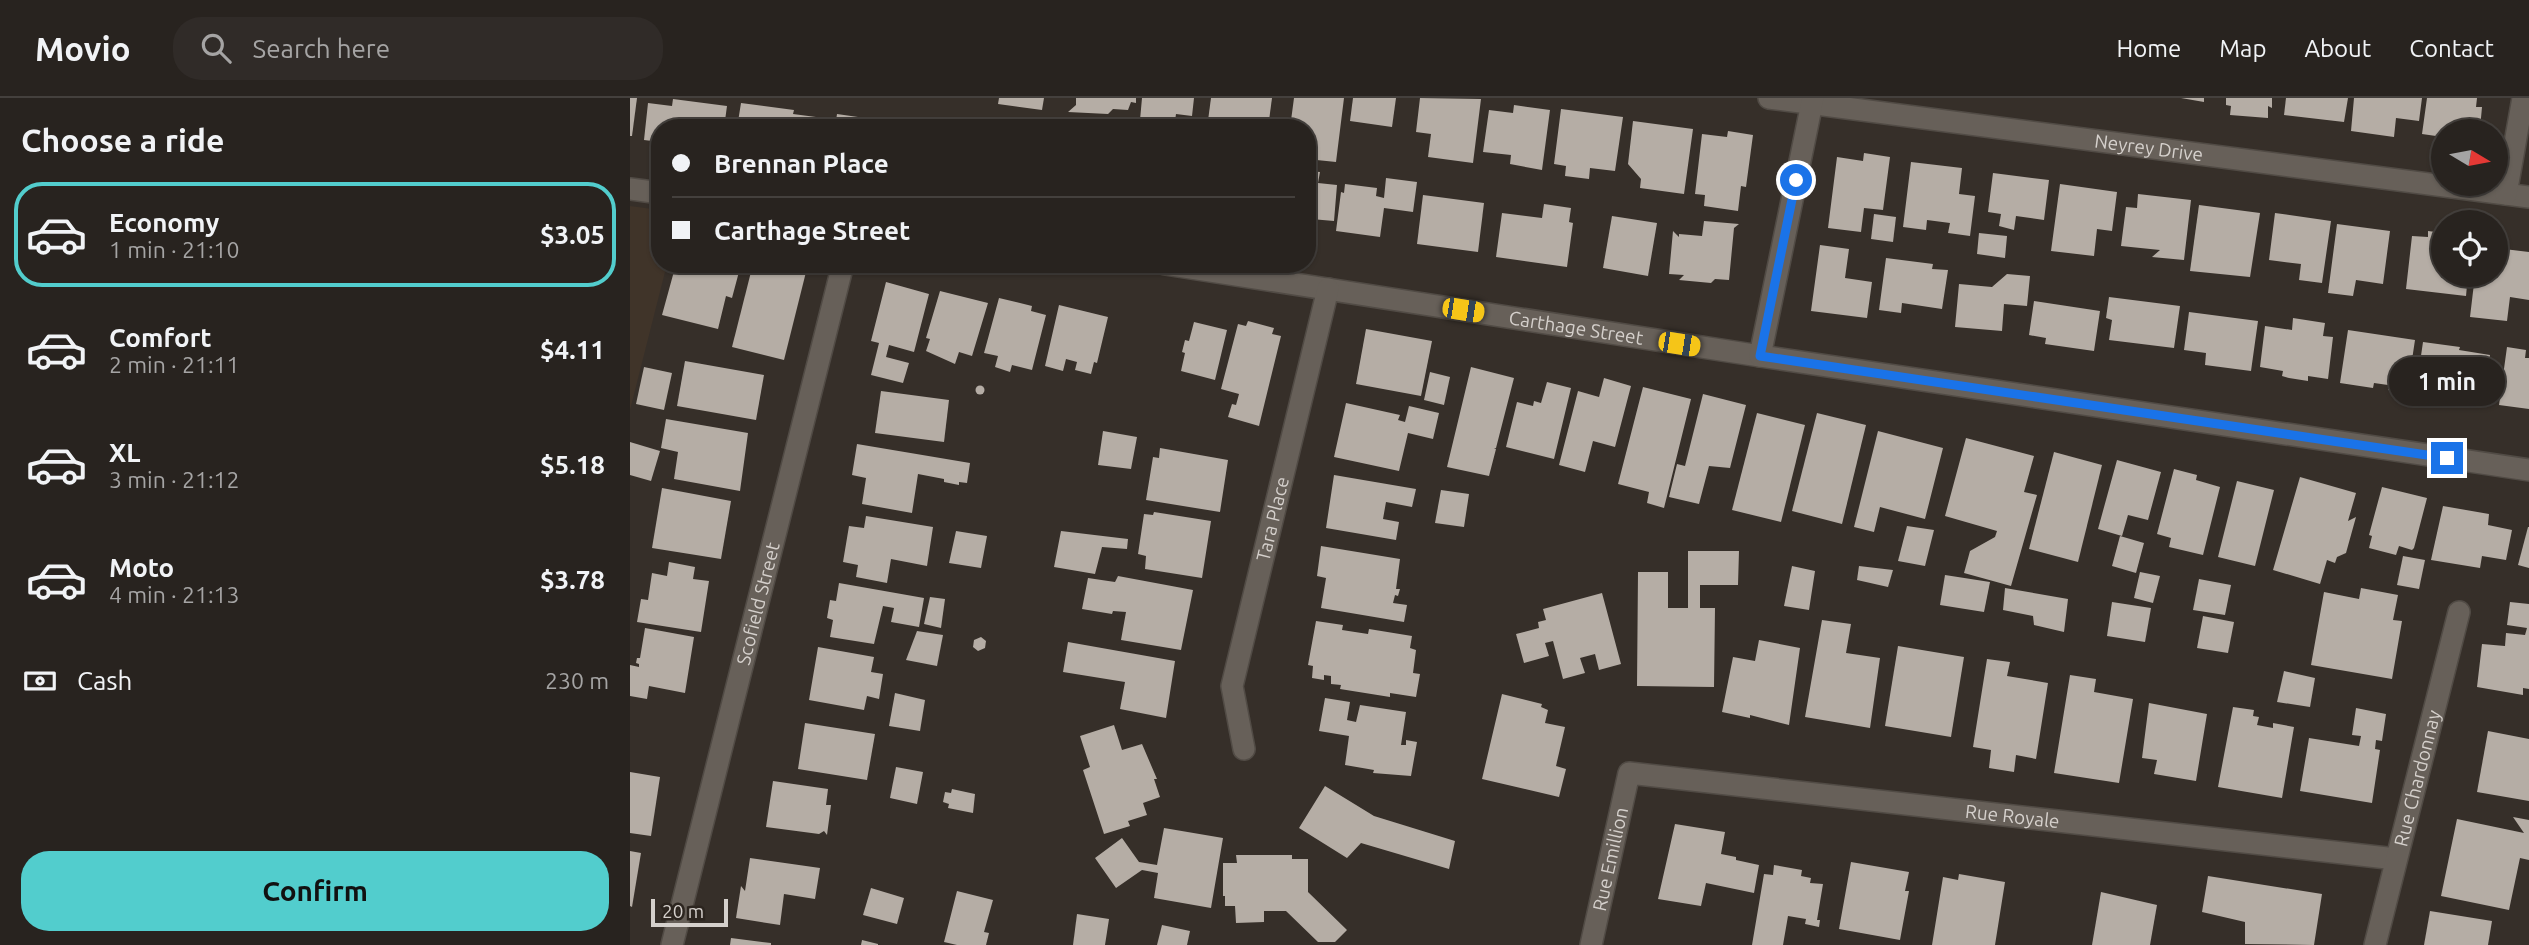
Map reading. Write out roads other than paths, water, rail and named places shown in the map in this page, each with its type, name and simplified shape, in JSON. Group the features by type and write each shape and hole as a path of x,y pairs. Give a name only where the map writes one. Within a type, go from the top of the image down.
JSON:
{"street":[{"name":"Neyrey Drive","path":"1769,98 1812,101 2431,184"},
{"path":"2508,183 2523,98"},
{"path":"1760,356 1812,101"},
{"path":"630,189 651,192"},
{"name":"Neyrey Drive","path":"2508,194 2529,197"},
{"name":"Scofield Street","path":"672,945 841,273"},
{"name":"Carthage Street","path":"1224,273 2529,470"},
{"name":"Tara Place","path":"1244,749 1232,686 1328,289"},
{"name":"Rue Chardonnay","path":"2375,945 2459,612"},
{"name":"Rue Royale","path":"1629,773 2396,859"},
{"name":"Rue Emillion","path":"1591,945 1629,773"}]}
